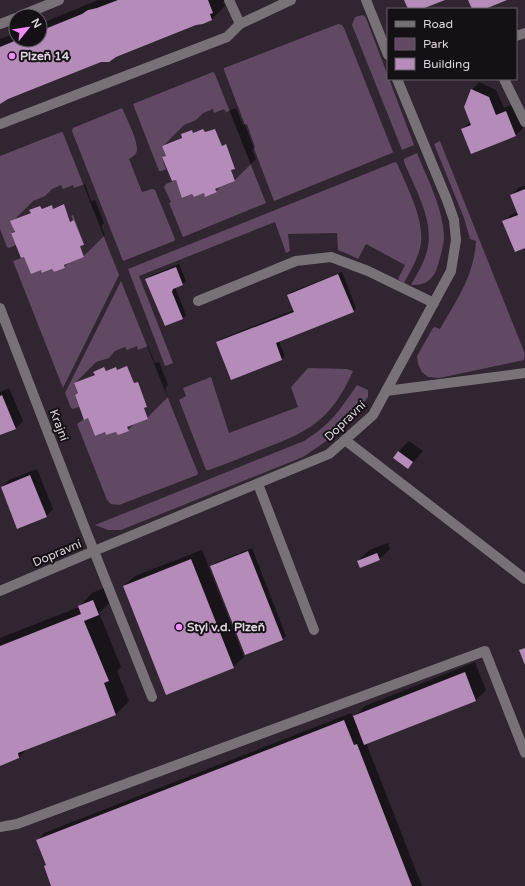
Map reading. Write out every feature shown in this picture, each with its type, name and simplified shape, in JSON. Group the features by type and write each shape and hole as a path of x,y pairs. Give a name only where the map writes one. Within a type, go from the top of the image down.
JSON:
{"street":[{"path":"40,8 59,0"},
{"path":"229,0 240,24"},
{"path":"0,124 227,37 240,24 292,0"},
{"path":"366,0 387,52"},
{"name":"Dopravní","path":"0,592 94,551 329,454 373,415 451,271 456,240 454,220 426,146 397,80"},
{"path":"504,80 525,122"},
{"path":"198,302 296,261 331,257 368,271 434,303"},
{"name":"Krajní","path":"0,308 152,697"},
{"path":"386,390 525,373"},
{"path":"345,440 525,578"},
{"path":"258,484 314,630"},
{"path":"0,827 17,824 485,651 525,753"}],"green space":[{"path":"363,15 366,18 387,74 387,80 389,80 414,145 402,150 352,25 355,17"},
{"path":"338,24 342,25 344,28 393,152 274,201 224,68"},
{"path":"213,72 266,203 183,237 169,203 171,202 164,187 166,184 176,180 183,198 192,194 194,197 204,193 205,196 216,192 215,189 235,181 231,170 234,169 225,144 222,146 215,129 205,132 203,129 193,133 192,130 181,134 182,138 162,146 166,156 162,158 166,169 159,171 133,104"},
{"path":"122,108 136,141 137,151 129,159 142,192 152,189 155,190 175,239 174,241 123,261 72,131 73,128"},
{"path":"61,132 63,133 119,275 63,388 13,261 24,257 43,273 52,269 54,272 65,268 64,265 84,257 80,246 83,245 74,220 70,222 63,204 53,209 52,205 42,209 40,206 30,210 31,213 11,221 15,232 11,233 16,245 9,248 7,247 0,229 0,156"},
{"path":"440,141 525,354 524,360 439,378 428,377 422,372 418,364 417,356 433,328 435,327 440,329 464,287 475,254 476,241 470,239 464,218 434,144"},
{"path":"417,153 438,205 444,238 437,268 433,276 424,283 411,285 424,260 429,240 423,205 404,162 404,159"},
{"path":"395,162 397,163 414,202 420,223 421,233 421,243 418,253 404,283 398,279 405,265 366,244 358,259 338,250 337,233 288,234 290,251 286,253 275,222 139,276 173,363 165,366 128,269"},
{"path":"121,281 198,473 197,475 119,505 111,504 107,500 77,424 88,418 95,436 105,432 106,435 128,431 127,427 148,419 144,408 147,407 138,383 134,383 117,370 116,367 106,371 104,367 93,372 95,375 74,383 78,393 75,395 79,407 73,409 71,408 65,393"},
{"path":"308,368 347,369 353,371 341,394 325,415 303,432 228,463 206,470 179,400 186,396 183,388 211,377 229,433 298,407 291,387"},
{"path":"357,385 368,390 368,397 338,433 303,457 121,530 108,530 95,525 304,441 328,423"}],"building":[{"path":"118,0 208,0 213,13 210,14 212,20 203,24 196,25 116,57 109,62 101,62 8,99 0,104 0,47 8,44 8,48 48,48 48,28 82,14 88,10"},
{"path":"404,0 445,0 425,8 408,8"},
{"path":"468,0 507,0 487,8 472,8"},
{"path":"471,89 489,97 496,115 506,111 516,136 471,154 461,129 471,125 464,107"},
{"path":"203,129 205,132 215,129 222,146 226,144 235,169 231,170 235,181 215,189 217,192 205,197 204,193 194,197 192,194 182,198 176,180 172,181 162,157 166,156 162,146 182,138 181,134 192,130 193,133"},
{"path":"525,189 525,248 515,252 502,221 518,215 510,195"},
{"path":"64,204 70,222 74,220 84,245 80,246 84,257 64,265 65,268 54,272 52,269 42,273 41,270 31,274 24,257 21,258 11,233 15,232 10,221 31,213 29,210 40,206 42,209 52,205 53,209"},
{"path":"176,267 183,285 173,289 172,292 183,319 165,326 145,279"},
{"path":"338,274 354,312 276,343 282,360 231,380 216,342 294,312 287,295"},
{"path":"127,366 134,383 138,382 147,407 144,408 148,419 127,427 129,431 118,435 116,432 106,435 105,432 95,436 88,418 84,420 75,395 78,393 74,383 95,375 93,372 104,367 106,371 116,367 117,370"},
{"path":"2,395 16,429 0,435 0,396"},
{"path":"398,451 413,462 408,469 393,458"},
{"path":"30,475 47,517 17,529 1,487"},
{"path":"248,551 283,640 245,655 210,566"},
{"path":"377,553 380,560 360,568 357,561"},
{"name":"Styl v.d. Plzeň","path":"191,559 234,668 166,695 123,586"},
{"path":"93,600 99,615 84,621 109,681 104,683 116,715 18,753 19,758 0,766 0,646 81,614 78,606"},
{"path":"525,648 525,665 519,650"},
{"path":"465,672 476,701 364,745 353,716"},
{"path":"344,720 354,745 357,744 412,886 51,886 44,866 46,865 36,840"}],"place":[{"name":"Plzeň 14","path":"12,56"},
{"name":"Styl v.d. Plzeň","path":"179,627"}]}
